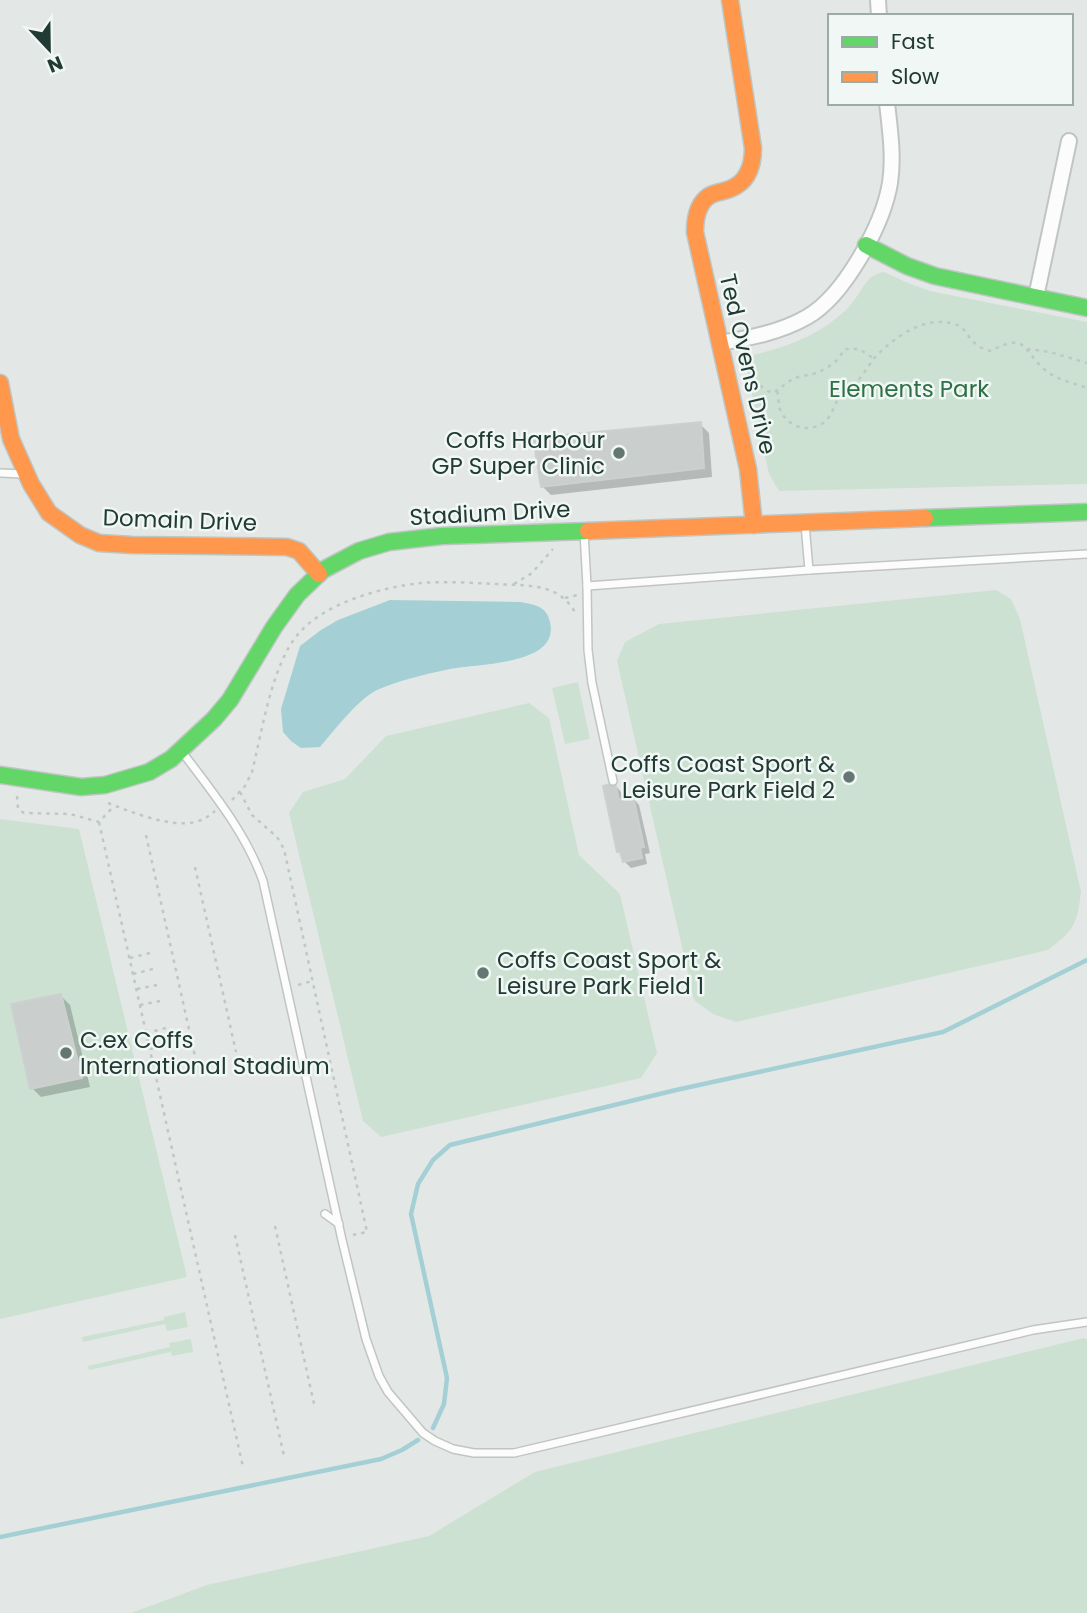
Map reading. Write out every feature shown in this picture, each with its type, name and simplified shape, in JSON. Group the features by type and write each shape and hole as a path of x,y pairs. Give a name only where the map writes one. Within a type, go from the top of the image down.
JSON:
{"street":[{"name":"Ted Ovens Drive","path":"730,0 753,163 740,184 706,198 694,223 748,469 754,525"},
{"path":"720,343 790,326 822,306 848,276 878,220 890,183 891,140 887,105"},
{"path":"1036,297 1069,141"},
{"path":"866,245 907,266 935,276 1087,308"},
{"name":"Domain Drive","path":"0,383 11,439 31,484 49,513 80,535 99,543 132,545 287,547 299,551 319,574"},
{"name":"Stadium Drive","path":"0,775 81,787 105,785 149,772 171,759 214,719 230,700 274,627 297,595 323,570 359,551 389,542 442,536 1087,512"}],"lane":[{"path":"0,473 27,474"},
{"path":"805,523 809,570"},
{"path":"584,531 589,661 613,781"},
{"path":"587,586 1087,554"},
{"path":"181,750 241,833 256,860 371,1356 388,1392 423,1433 435,1441 474,1454 514,1453 1032,1330 1087,1322"},
{"path":"325,1214 339,1224"}],"path":[{"path":"777,391 780,408 788,421 798,427 818,426 830,416 838,398 860,378 874,359 908,331 941,321 963,328 979,346 990,351 1016,342 1027,349 1052,375 1087,388"},
{"path":"741,380 752,380 774,393 794,378 824,370 837,360 845,349 859,349 874,359"},
{"path":"1027,349 1087,363"},
{"path":"513,585 532,573 550,553 554,546 555,532"},
{"path":"232,800 252,772 285,652 297,634 315,618 330,610 358,598 402,586 428,583 513,585 543,588 557,593 569,602 579,620"},
{"path":"240,792 252,815 277,837 284,849 367,1232 349,1236"},
{"path":"9,793 17,794 18,809 24,813 70,814 99,822"},
{"path":"101,801 150,818 194,822 208,816"},
{"path":"99,822 114,806"},
{"path":"99,822 243,1467"},
{"path":"146,835 196,1061"},
{"path":"195,867 236,1052"},
{"path":"130,958 150,953"},
{"path":"133,974 153,969"},
{"path":"295,986 313,981"},
{"path":"137,989 157,985"},
{"path":"140,1005 160,1000"},
{"path":"146,1033 166,1028"},
{"path":"150,1049 170,1044"},
{"path":"275,1226 314,1404"},
{"path":"235,1235 284,1457"}],"green space":[{"name":"Elements Park","path":"884,272 930,291 1087,322 1087,484 779,491 769,474 746,366 753,355 791,344 836,319 853,302 869,279"},
{"name":"Coffs Coast Sport & Leisure Park Field 2","path":"996,590 1011,599 1020,619 1081,892 1076,920 1069,932 1048,950 736,1022 713,1014 694,1000 617,661 625,642 659,624"},
{"path":"578,682 590,739 565,744 552,688"},
{"name":"Coffs Coast Sport & Leisure Park Field 1","path":"529,703 549,718 579,855 620,894 657,1053 641,1078 381,1137 363,1121 289,813 303,792 345,779 386,736"},
{"name":"C.ex Coffs International Stadium","path":"0,819 79,829 187,1277 0,1319"},
{"path":"185,1312 188,1327 167,1331 165,1324 83,1342 82,1337 164,1320 164,1317"},
{"path":"191,1339 193,1352 172,1356 171,1352 89,1370 88,1366 170,1347 169,1343"},
{"path":"1087,1339 1087,1613 131,1613 207,1585 429,1536 535,1472"}],"water":[{"path":"390,600 528,603 546,612 551,632 545,645 517,659 441,671 377,690 354,708 320,747 301,748 283,732 281,709 300,646 338,620"}],"building":[{"name":"Coffs Harbour GP Super Clinic","path":"701,422 704,468 541,487 533,438"},
{"path":"615,783 619,800 633,796 644,847 640,848 642,858 623,862 620,852 617,852 603,786"},
{"path":"61,994 82,1078 30,1089 11,1004"}],"waterway":[{"path":"433,1428 444,1404 447,1378 411,1214 418,1184 433,1160 450,1145 676,1090 943,1032 1087,960"},
{"path":"0,1537 381,1459 418,1440"}],"traffic: fast":[{"path":"866,245 907,266 935,276 1087,308"},
{"path":"925,518 1087,512"},
{"path":"0,775 81,787 105,785 149,772 171,759 214,719 230,700 274,627 297,595 323,570 359,551 389,542 442,536 588,531"}],"traffic: slow":[{"path":"730,0 753,148 752,161 741,182 705,199 699,207 695,232 748,469 754,525"},
{"path":"0,383 11,439 31,484 49,513 80,535 99,543 132,545 287,547 299,551 319,574"},
{"path":"588,531 925,518"}],"place":[{"name":"Coffs Harbour GP Super Clinic","path":"619,453"},
{"name":"Coffs Coast Sport & Leisure Park Field 2","path":"849,777"},
{"name":"Coffs Coast Sport & Leisure Park Field 1","path":"483,973"},
{"name":"C.ex Coffs International Stadium","path":"66,1053"}]}
